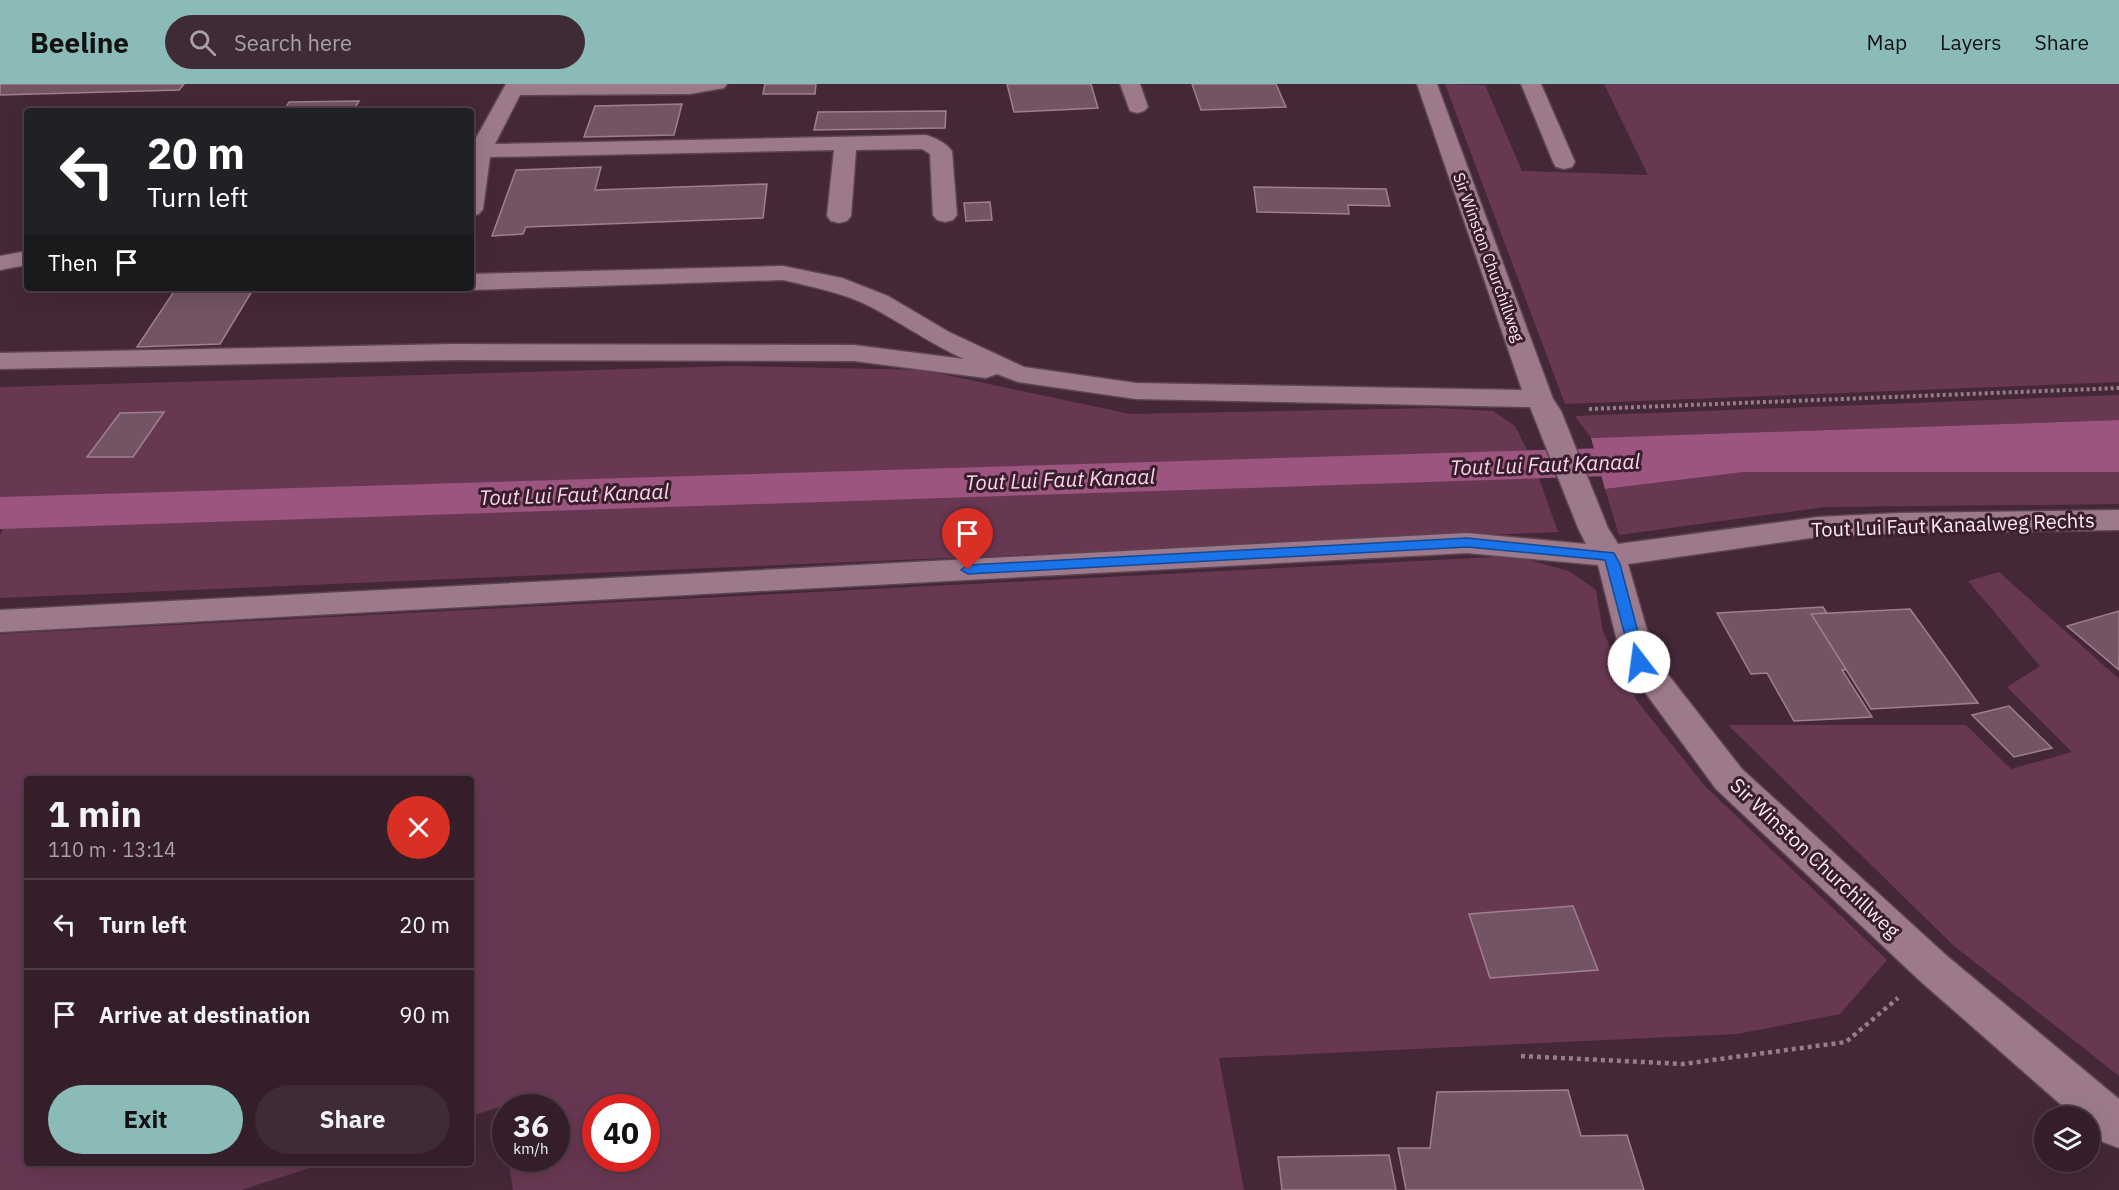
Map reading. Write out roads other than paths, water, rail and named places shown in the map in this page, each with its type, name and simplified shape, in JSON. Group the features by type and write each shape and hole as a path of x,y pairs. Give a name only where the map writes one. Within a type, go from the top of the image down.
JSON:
{"street":[{"path":"474,190 480,151 515,87 690,88 717,84"},
{"path":"1130,84 1137,107"},
{"name":"Sir Winston Churchillweg","path":"1427,84 1546,413 1601,542 1613,564 1639,662 1729,779 1933,968 2119,1127"},
{"path":"1531,84 1564,162"},
{"path":"480,151 926,142 941,151 945,215"},
{"path":"839,216 846,144"},
{"path":"0,263 24,259"},
{"path":"474,282 783,273 833,283 879,301 940,338 1018,374"},
{"path":"0,361 455,352 854,353 1136,391 1546,413"},
{"name":"Tout Lui Faut Kanaalweg Rechts","path":"0,621 1467,543 1601,542 1899,523 2119,520"}],"waterway":[{"name":"Tout Lui Faut Kanaal","path":"0,513 1671,460"}]}
